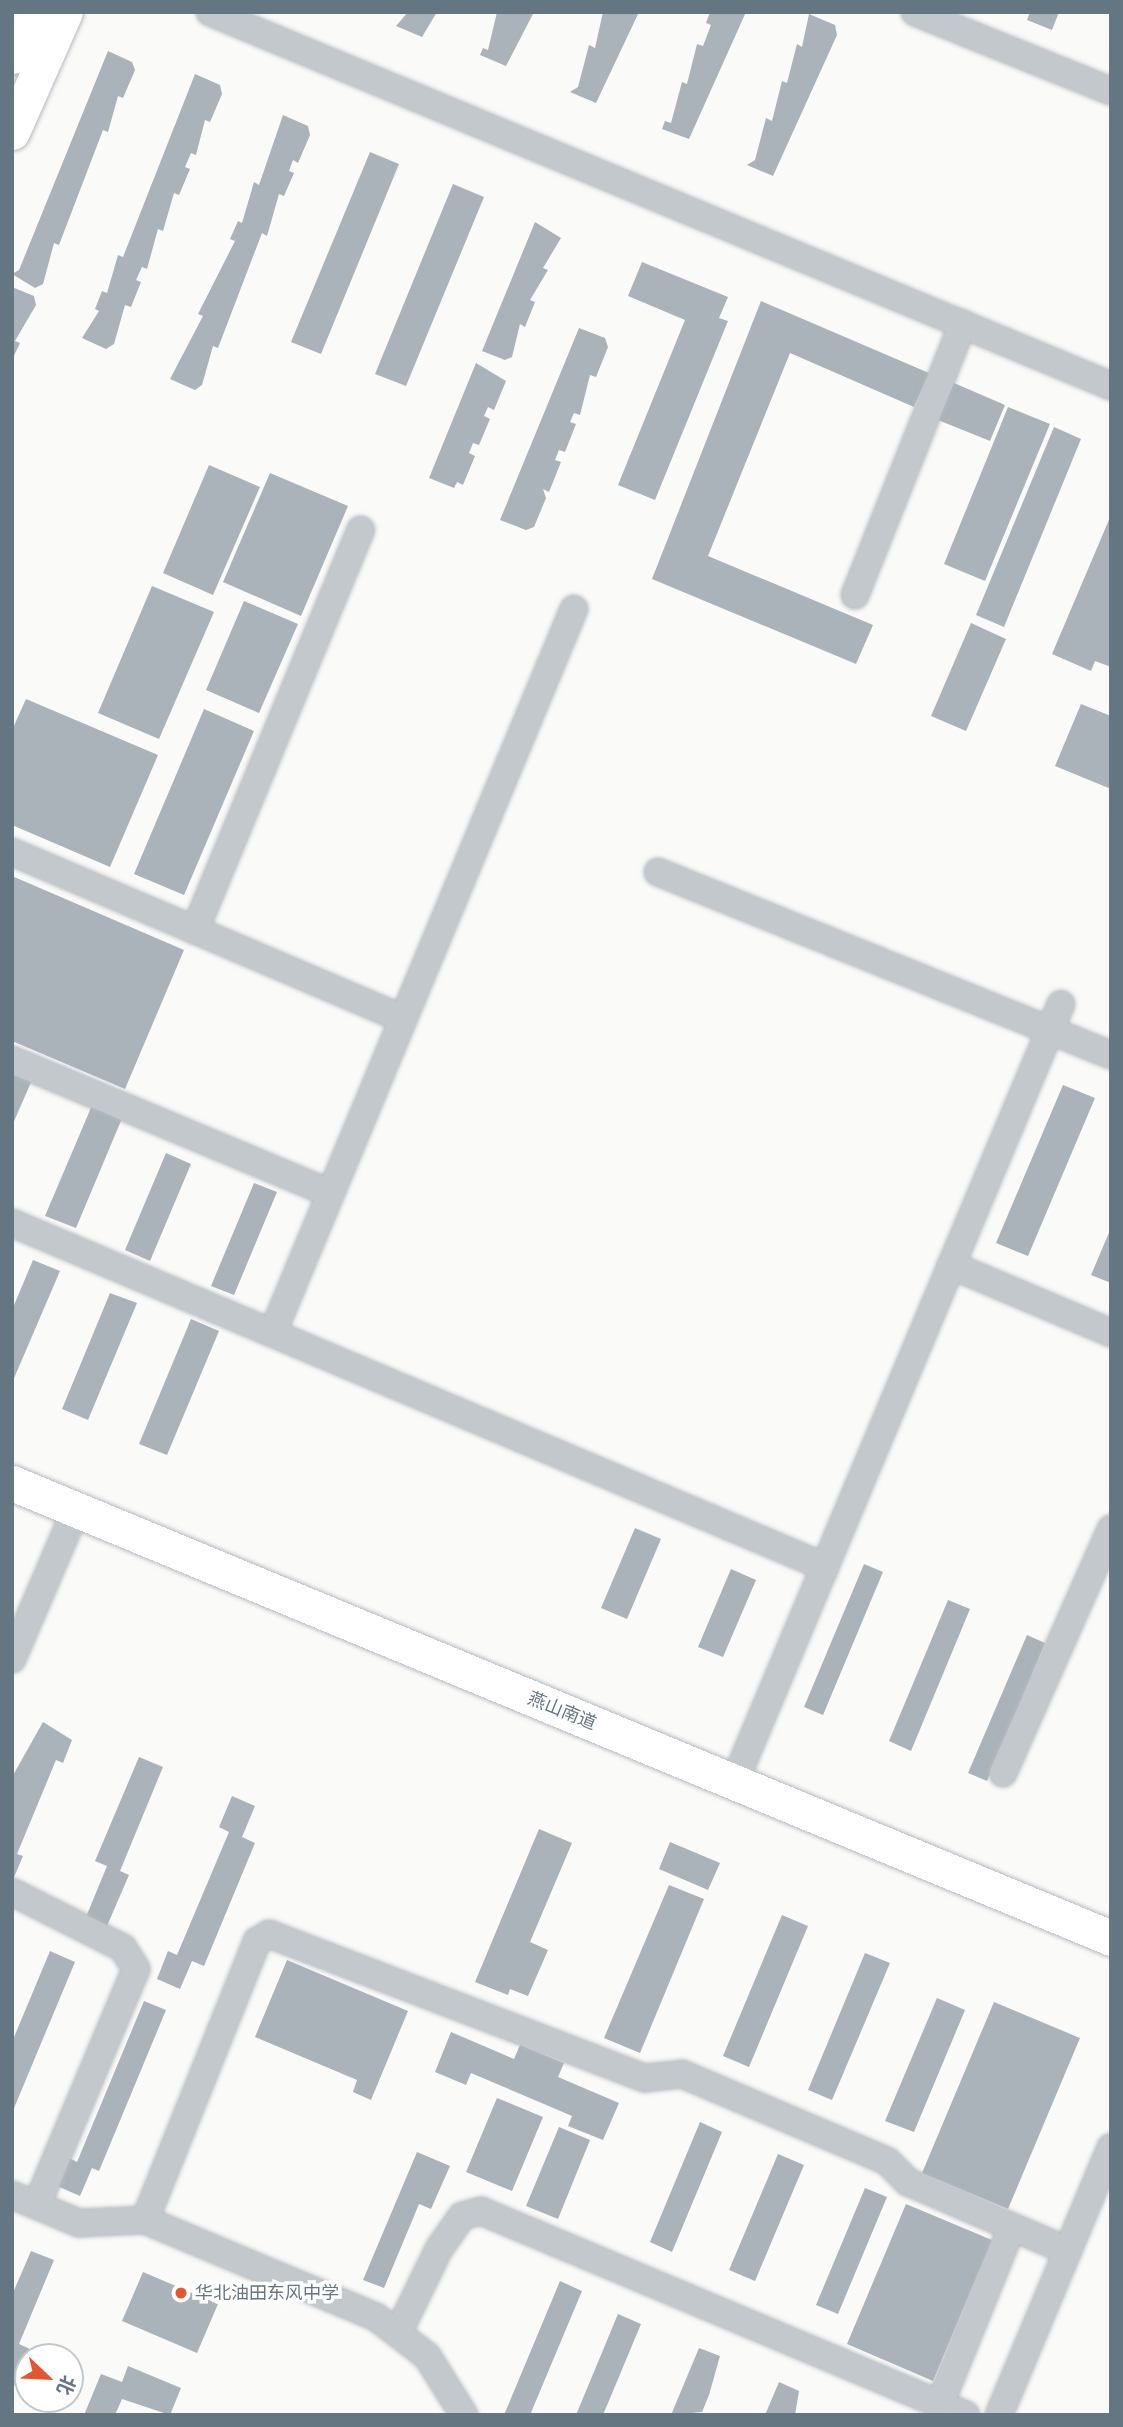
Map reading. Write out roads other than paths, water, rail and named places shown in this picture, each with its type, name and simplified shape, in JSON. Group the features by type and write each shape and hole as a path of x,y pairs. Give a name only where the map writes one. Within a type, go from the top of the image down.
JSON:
{"main road":[{"path":"12,56 32,12"},
{"path":"12,132 65,12"},
{"name":"燕山南道","path":"12,1462 1111,1916"},
{"name":"燕山南道","path":"12,1483 1111,1938"}],"street":[{"path":"210,12 1111,386"},
{"path":"915,12 1111,91"},
{"path":"855,595 963,324"},
{"path":"195,930 361,530"},
{"path":"273,1332 574,608"},
{"path":"12,852 402,1018"},
{"path":"658,872 1111,1055"},
{"path":"742,1764 1061,1004"},
{"path":"12,1060 330,1193"},
{"path":"12,1223 825,1567"},
{"path":"951,1265 1111,1333"},
{"path":"12,1659 76,1510"},
{"path":"1003,1773 1111,1528"},
{"path":"12,1892 123,1948 136,1969 37,2206"},
{"path":"145,2220 257,1941 269,1934 645,2078 682,2074 887,2161 908,2182 1068,2251"},
{"path":"999,2415 1111,2147"},
{"path":"12,2195 98,2226 145,2220 376,2317 427,2356 464,2415"},
{"path":"398,2333 439,2249 462,2216 481,2211 966,2415"},
{"path":"940,2404 1012,2227"}],"place":[{"name":"华北油田东风中学","path":"181,2293"}]}
